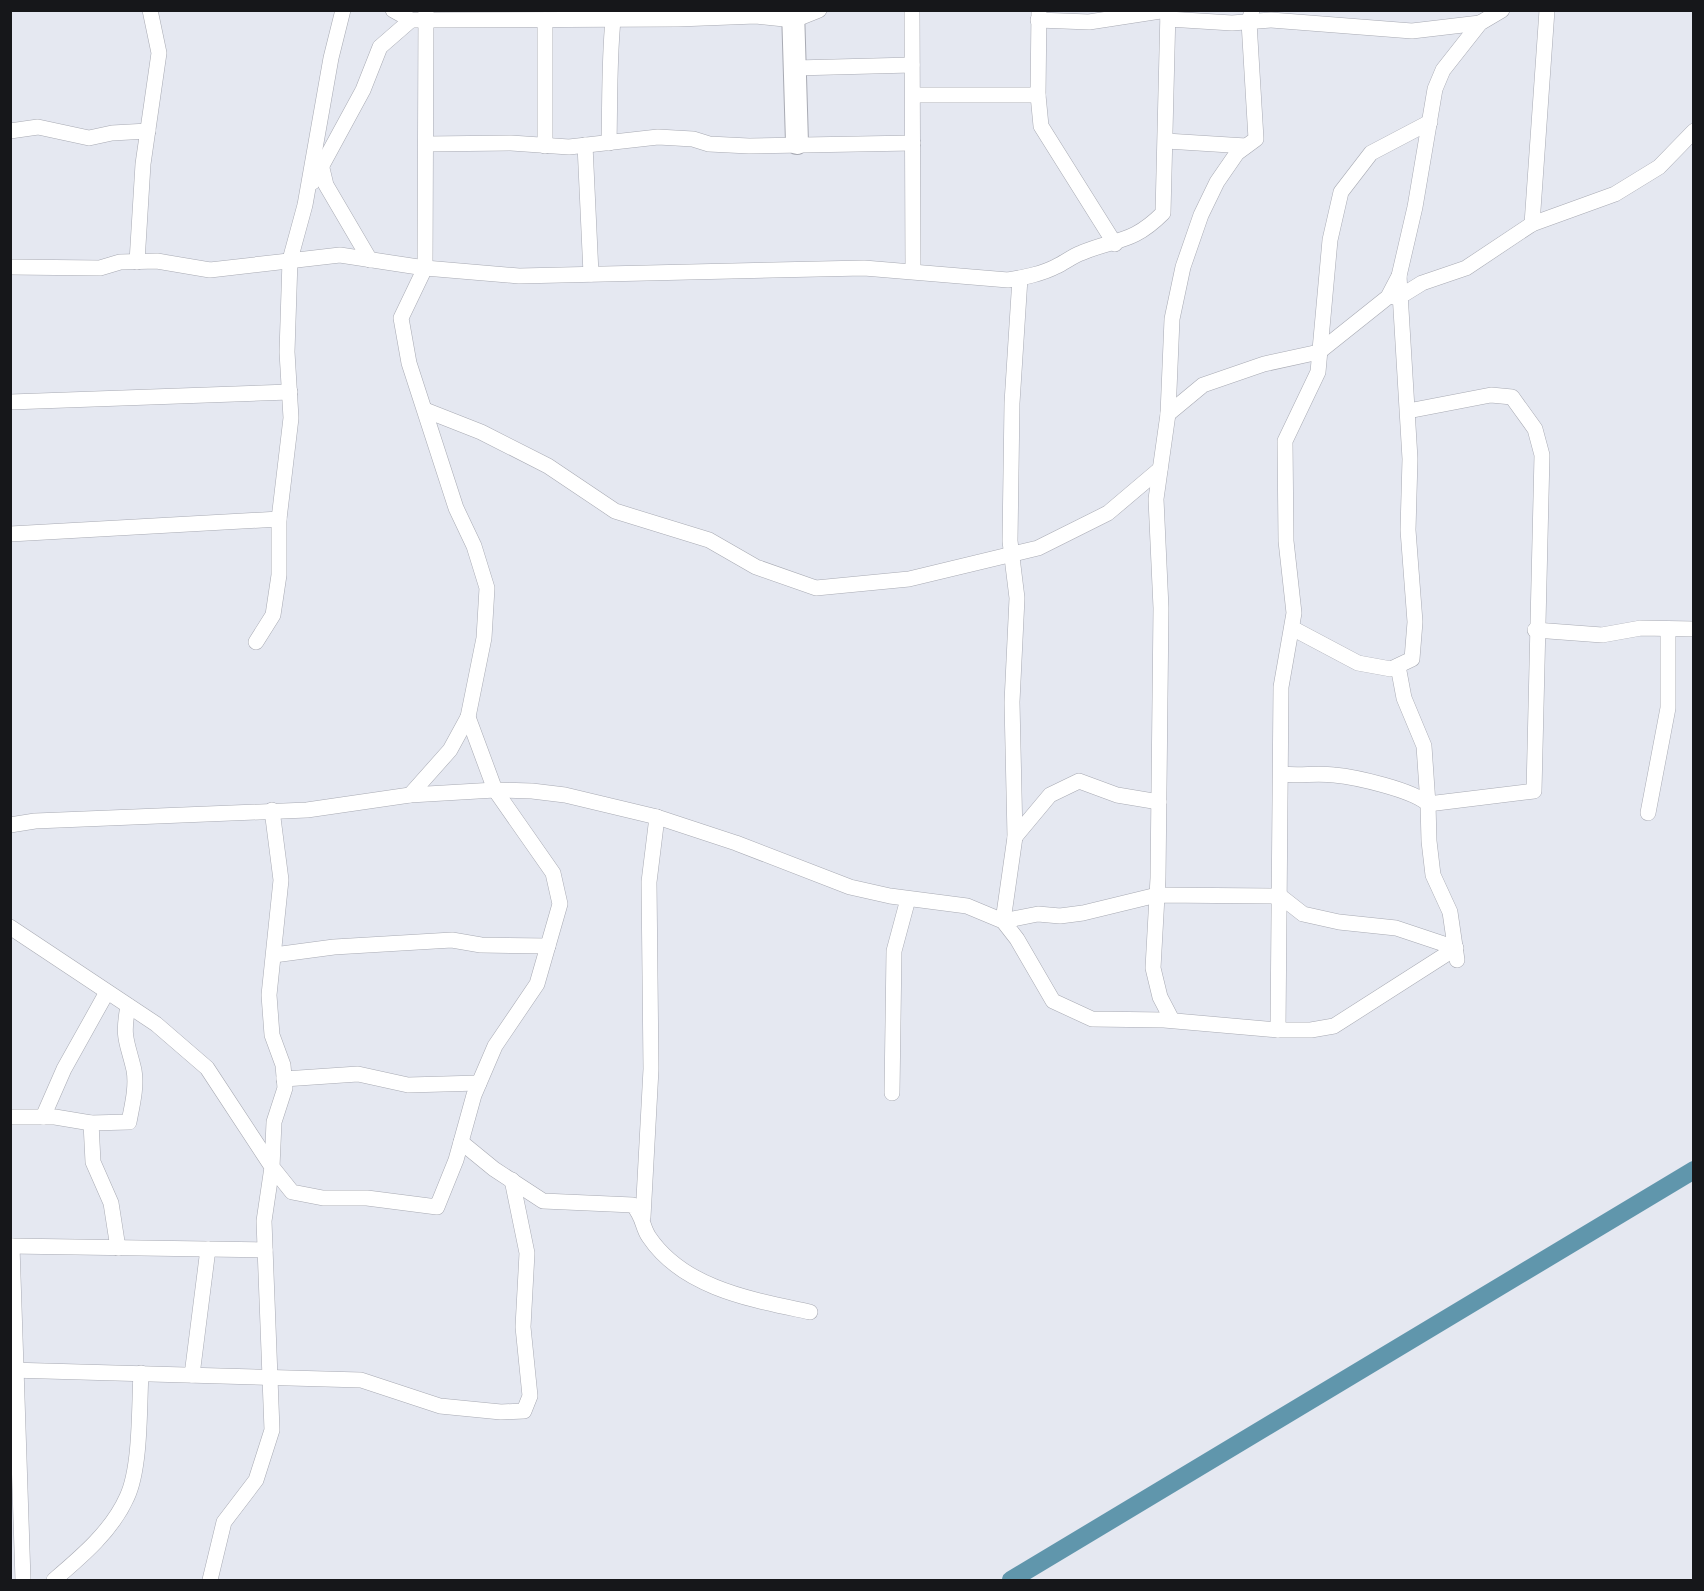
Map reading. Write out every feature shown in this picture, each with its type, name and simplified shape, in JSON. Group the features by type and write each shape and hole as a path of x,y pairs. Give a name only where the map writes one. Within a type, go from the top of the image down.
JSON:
{"street":[{"path":"138,262 139,199 159,53 150,10"},
{"path":"256,642 273,615 279,575 279,519 291,418 287,352 290,260 308,190 331,58 343,10"},
{"path":"393,10 411,20"},
{"path":"308,190 363,90 380,47 411,20 427,15 545,20 570,15 613,20 793,15 819,10"},
{"path":"912,10 913,270"},
{"path":"1292,628 1358,663 1391,669 1413,659 1415,622 1408,530 1410,459 1408,411 1394,297 1435,88 1443,70 1480,23 1502,10"},
{"path":"1532,224 1547,10"},
{"path":"1115,244 1041,126 1038,94 1038,15 1089,22 1168,13 1250,16 1270,20 1412,32 1480,23"},
{"path":"10,267 100,268 120,262 157,261 210,270 340,255 425,268 519,276 864,268 913,270 1008,280 1020,278 1056,267 1082,253 1115,244 1146,230 1163,213 1168,13"},
{"path":"410,795 450,750 468,717 484,638 488,588 474,546 456,508 424,410 409,363 401,318 425,268 427,144 424,45 427,15"},
{"path":"793,15 797,143"},
{"path":"1172,1020 1160,997 1153,968 1157,895 1161,609 1156,499 1168,414 1172,319 1183,267 1201,214 1217,182 1237,153 1257,139 1250,16"},
{"path":"545,20 545,146"},
{"path":"609,143 608,72 613,20"},
{"path":"795,68 912,65"},
{"path":"913,96 1038,94"},
{"path":"1278,1030 1281,687 1294,613 1286,541 1285,441 1318,372 1330,240 1341,192 1371,153 1430,122"},
{"path":"10,131 38,127 89,138 112,133 148,131"},
{"path":"1168,414 1203,385 1254,367 1319,352 1394,297 1422,283 1466,268 1532,224 1615,194 1659,167 1694,131"},
{"path":"427,144 585,145 658,137 693,139 709,144 913,143"},
{"path":"1166,141 1246,146"},
{"path":"585,145 591,274"},
{"path":"317,146 326,185 370,260"},
{"path":"1003,921 1015,837 1012,724 1017,598 1012,556 1012,402 1020,278"},
{"path":"10,402 290,392"},
{"path":"1408,411 1491,395 1512,397 1535,429 1542,455 1535,630 1538,672 1534,791 1428,804"},
{"path":"424,410 481,432 548,465 615,511 710,540 756,567 816,588 909,579 1038,548 1108,513 1160,469"},
{"path":"10,534 279,519"},
{"path":"1535,630 1602,635 1641,628 1694,629"},
{"path":"1648,813 1668,708 1668,628"},
{"path":"1398,666 1404,698 1425,746 1429,841 1433,875 1450,912 1457,954"},
{"path":"10,927 156,1024 207,1068 272,1167 292,1192 323,1198 367,1198 436,1207 444,1194 479,1083 495,1046 537,984 560,904 553,873 495,790 468,717"},
{"path":"1282,774 1334,775 1402,790 1421,797 1428,804"},
{"path":"1015,837 1050,795 1079,781 1116,795 1159,802"},
{"path":"10,825 35,820 307,810 410,795 495,790 565,795 657,817 736,843 850,887 908,899 967,906 1003,921 1017,939 1053,1001 1092,1019 1172,1020 1278,1030 1311,1030 1334,1026 1457,954"},
{"path":"210,1581 224,1522 256,1480 272,1430 264,1221 272,1167 274,1122 285,1088 283,1065 272,1035 269,995 281,880 272,810"},
{"path":"657,817 649,882 651,1069 643,1216 648,1236 664,1254 692,1276 730,1294 810,1312"},
{"path":"1003,921 1038,914 1060,916 1083,913 1157,895 1280,897 1303,914 1339,922 1396,928 1457,954"},
{"path":"892,1092 894,951 908,899"},
{"path":"274,955 334,947 452,940 481,945 548,946"},
{"path":"43,1116 64,1069 107,992"},
{"path":"10,1117 43,1116 91,1123 129,1122 134,1097 134,1071 124,1031 128,1005"},
{"path":"284,1079 357,1074 408,1085 479,1083"},
{"path":"91,1123 93,1162 111,1203 118,1248"},
{"path":"461,1142 543,1201 633,1205 643,1216"},
{"path":"13,1370 362,1380 440,1406 501,1412 524,1411 530,1396 523,1327 527,1253 512,1180"},
{"path":"23,1581 13,1370 11,1246 265,1250"},
{"path":"192,1375 208,1249"},
{"path":"54,1581 93,1544 116,1516 128,1496 136,1452 141,1373"}],"waterway":[{"path":"1011,1580 1694,1170"}]}
